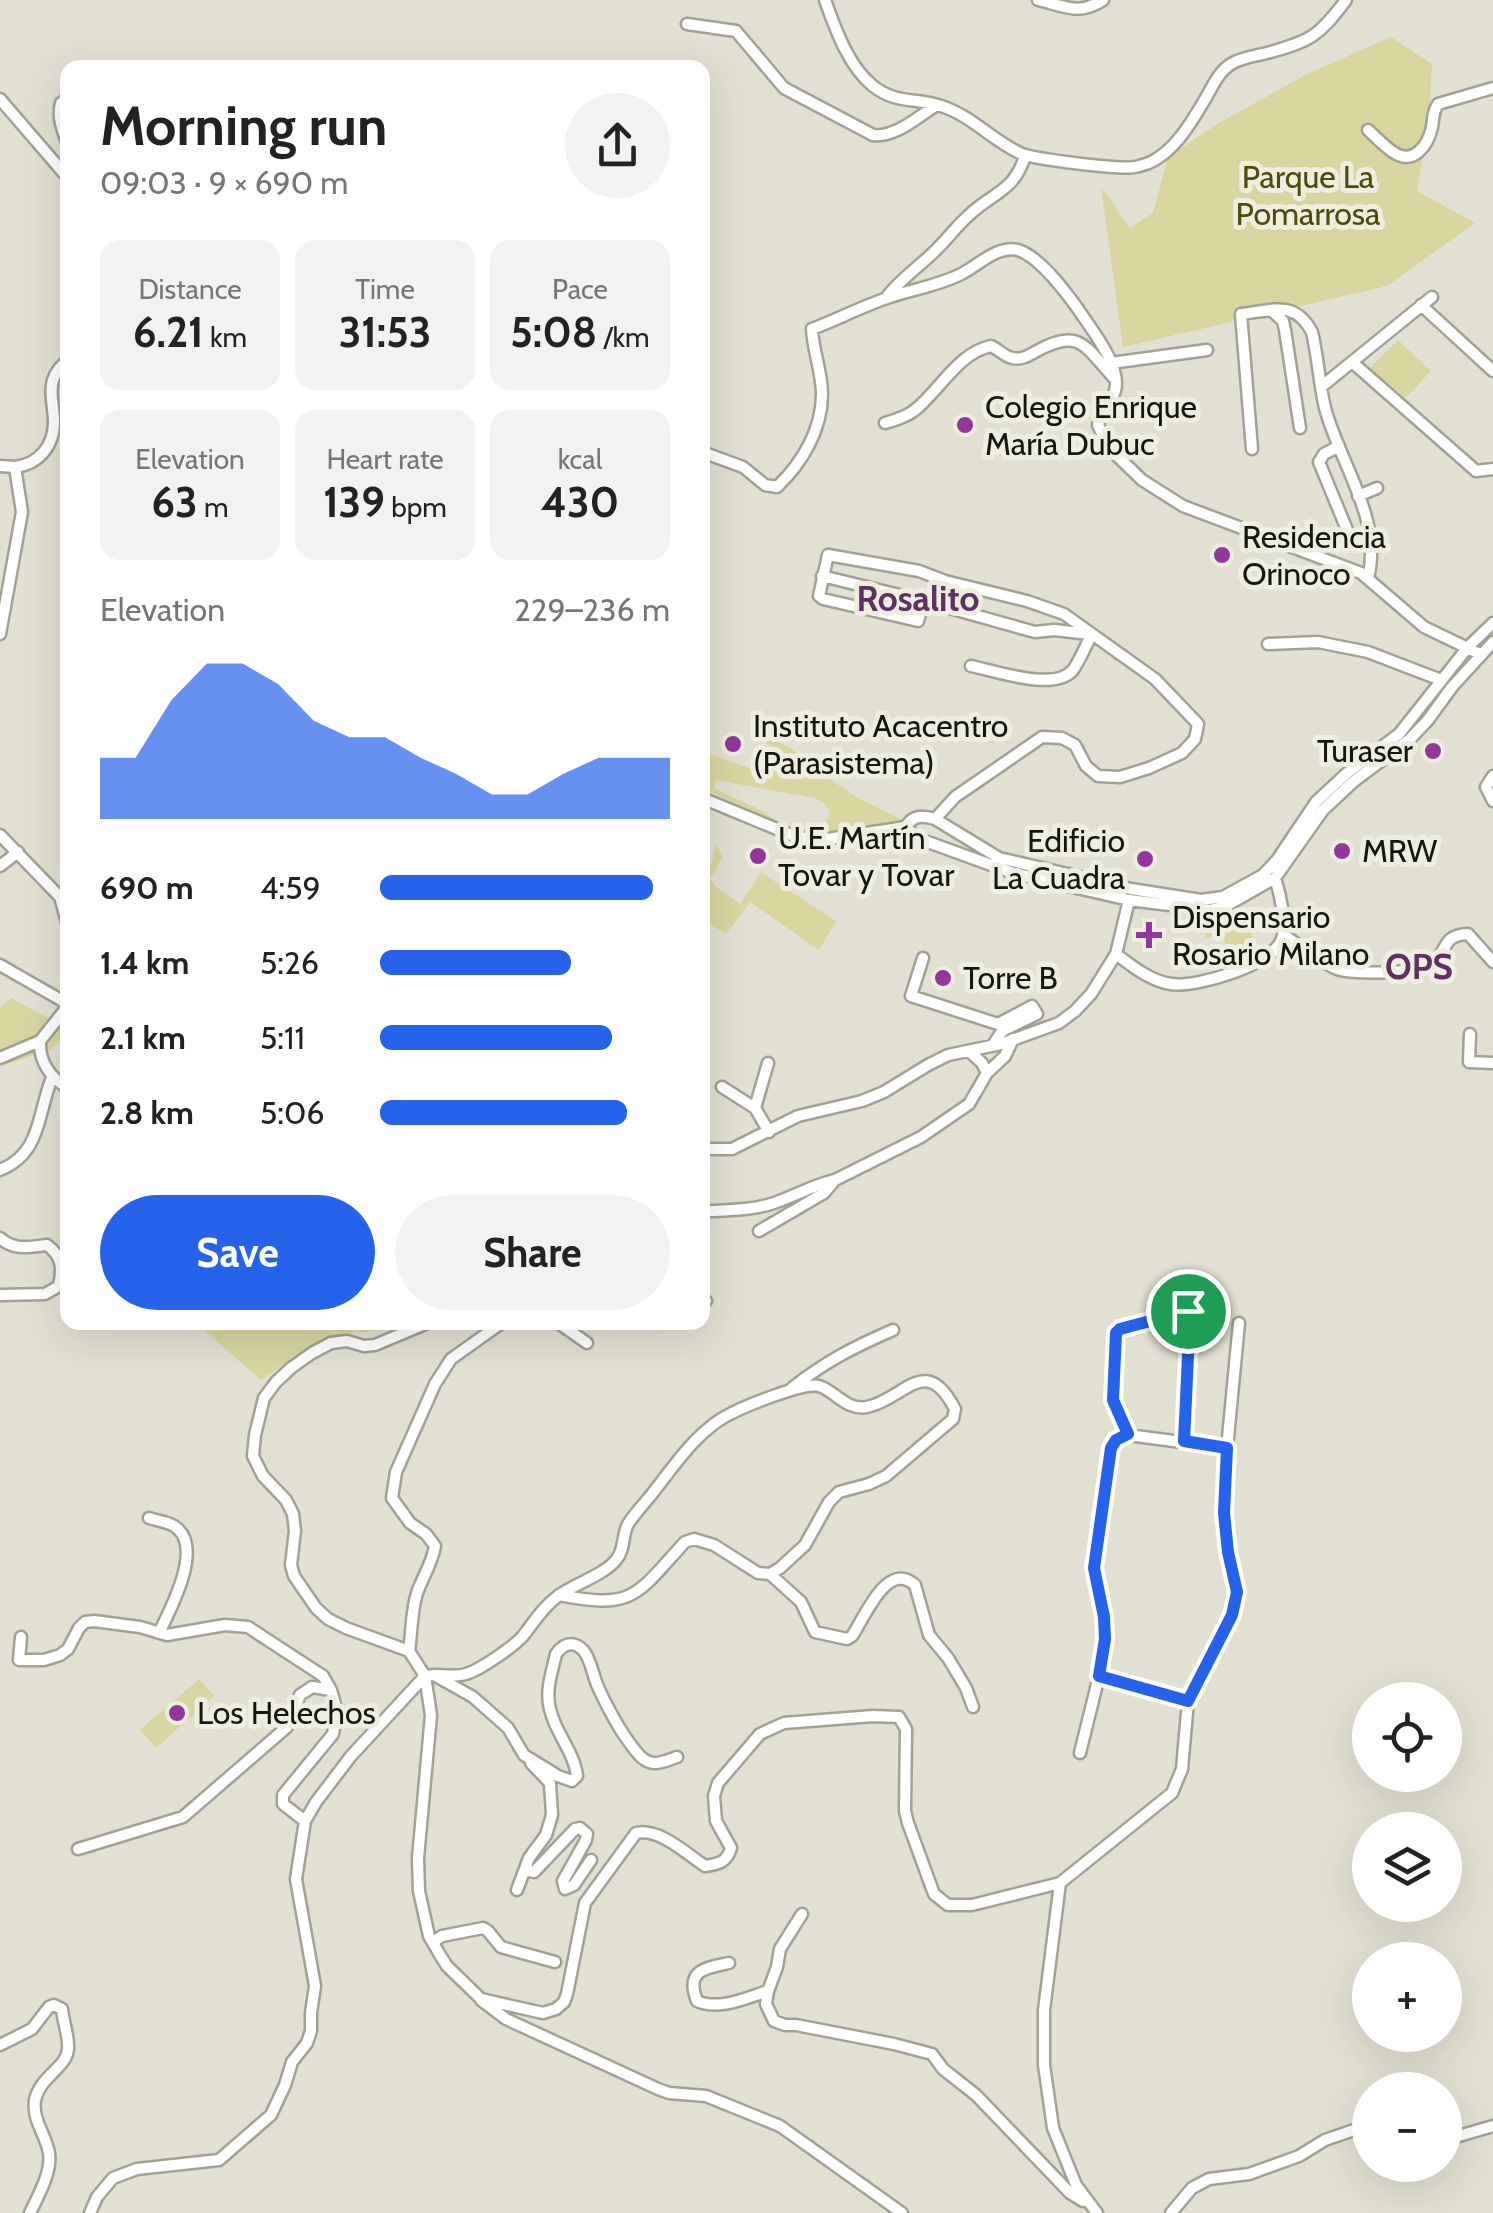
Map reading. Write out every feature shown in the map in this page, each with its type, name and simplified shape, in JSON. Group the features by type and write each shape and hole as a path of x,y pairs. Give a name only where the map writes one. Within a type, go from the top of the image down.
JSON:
{"street":[{"path":"825,0 853,62 868,82 888,97 958,112 986,134 1025,156 1136,168 1154,161 1173,144 1227,66 1303,42 1326,27 1346,0"},
{"path":"1038,0 1078,10 1103,0"},
{"path":"688,24 736,31 784,88 874,135 895,132 936,105"},
{"path":"1368,130 1396,155 1412,156 1420,153 1426,143 1438,104 1493,88"},
{"path":"0,99 60,169"},
{"path":"886,298 966,218 1008,188 1025,156"},
{"path":"710,455 743,468 766,486 776,487 812,440 819,418 822,394 812,329 886,298 961,274 999,251 1015,249 1037,262 1070,298 1099,340 1116,380 1098,425 1109,448 1142,480 1183,506 1361,573 1424,627 1480,654"},
{"path":"1321,387 1432,296"},
{"path":"1421,305 1493,371"},
{"path":"1252,449 1241,314 1285,309 1297,314 1312,332 1330,426 1369,527 1372,562 1368,578"},
{"path":"1272,310 1285,330 1300,428"},
{"path":"884,423 910,413 971,354 991,346 1011,358 1026,358 1053,342 1072,339 1082,344 1116,380"},
{"path":"1111,362 1207,350"},
{"path":"1352,362 1476,470 1493,469"},
{"path":"0,466 25,466 44,452 54,426 52,385 60,368"},
{"path":"1338,446 1319,462 1350,536"},
{"path":"0,634 22,512 15,467"},
{"path":"1358,496 1378,488"},
{"path":"924,601 918,621 823,599 819,596 828,555 919,571 1064,614 1155,679 1198,724 1195,739 1182,753 1120,777 1098,776 1086,766 1076,746 1062,738 1042,737 955,797 932,818"},
{"path":"822,576 1035,632 1092,634"},
{"path":"906,827 915,816 932,818 999,858 1130,889 1200,900 1223,897 1263,875 1316,802 1398,734 1468,647 1491,633"},
{"path":"906,827 924,840 1014,873 1128,900 1210,910 1226,906 1276,878 1323,810 1410,739 1480,654 1491,633"},
{"path":"972,666 1041,681 1060,680 1072,672 1092,634"},
{"path":"1268,644 1318,642 1368,652 1441,680"},
{"path":"1493,776 1486,787 1493,801"},
{"path":"710,801 796,837 821,840 906,827"},
{"path":"924,840 936,832 932,818"},
{"path":"0,835 60,894"},
{"path":"0,866 18,852"},
{"path":"1116,954 1167,984 1190,985 1224,977 1276,950 1284,936 1276,878"},
{"path":"710,1149 732,1149 798,1116 873,1096 948,1055 1058,1023 1091,994 1116,954 1128,900"},
{"path":"1284,936 1341,970 1416,971 1432,965 1444,945 1459,934 1468,934 1493,962"},
{"path":"923,958 910,996 998,1024 1032,1006 1037,1014 1002,1031 993,1044"},
{"path":"0,965 60,1000"},
{"path":"0,1058 40,1041 60,1015"},
{"path":"1470,1034 1470,1062 1493,1063"},
{"path":"710,1211 775,1203 835,1180 921,1136 970,1104 987,1073 1005,1056 1012,1038"},
{"path":"40,1041 39,1048 52,1078 60,1083"},
{"path":"969,1051 987,1073"},
{"path":"755,1108 768,1062"},
{"path":"0,1170 32,1146 52,1078"},
{"path":"722,1087 755,1108 769,1132"},
{"path":"759,1231 824,1193 835,1180"},
{"path":"0,1238 19,1248 47,1245 60,1260"},
{"path":"0,1295 44,1294 59,1286 60,1281"},
{"path":"1128,1434 1113,1400 1116,1333 1188,1311 1184,1441"},
{"path":"481,1999 543,2013 564,2002 586,1903 636,1833 656,1834 705,1866 728,1857 731,1848 716,1821 714,1796 718,1783 760,1734 784,1722 899,1717 906,1728 905,1811 934,1894 948,1905 972,1904 1060,1883 1172,1793 1182,1769 1188,1701 1232,1615 1237,1592 1224,1513 1238,1323"},
{"path":"412,1330 376,1346 347,1341 312,1353 276,1382 264,1398 253,1456 263,1476 286,1500 293,1514 291,1565 316,1608 346,1628 409,1651 430,1675 486,1707 508,1728 524,1755 550,1783 552,1815 546,1835 516,1890"},
{"path":"409,1651 417,1593 432,1561 434,1546 392,1498 396,1472 420,1412 451,1359 492,1330"},
{"path":"568,1330 587,1343"},
{"path":"787,1392 847,1350 894,1330"},
{"path":"90,2213 104,2186 113,2178 138,2169 218,2160 260,2127 277,2104 292,2062 311,2031 315,1986 296,1879 305,1821 351,1756 430,1675 464,1675 482,1665 520,1640 538,1614 559,1596 615,1562 626,1527 691,1445 728,1414 808,1386 821,1386 836,1398 858,1407 869,1407 923,1382 938,1384 946,1391 955,1409 952,1419 886,1476 840,1492 829,1502 805,1545 770,1574 758,1573 714,1544 694,1539 685,1542 638,1592 625,1598 596,1602 559,1596"},
{"path":"1080,1753 1105,1639 1094,1568 1111,1448 1128,1434 1227,1448"},
{"path":"148,1518 182,1532 186,1548 181,1582 159,1633"},
{"path":"770,1574 801,1602 816,1632 847,1639 884,1585 900,1577 910,1580 915,1585 929,1635 948,1658 973,1707"},
{"path":"20,1636 19,1660 27,1661 60,1655 68,1649 78,1628 94,1620 167,1635 225,1626 248,1628 324,1676 337,1712 333,1734 283,1795 284,1804 305,1821"},
{"path":"524,1755 566,1780 572,1782 577,1776 548,1698 556,1654 567,1644 584,1652 599,1689 640,1756 655,1764 677,1758"},
{"path":"430,1675 431,1714 418,1858 421,1902 433,1942 447,1966 506,2019 670,2094 706,2096 780,2126 902,2213"},
{"path":"1099,1676 1188,1701"},
{"path":"78,1850 183,1817 287,1727 300,1696 312,1687 331,1690"},
{"path":"526,1866 534,1872 575,1828 587,1834 563,1882 565,1889 574,1884 591,1860"},
{"path":"1060,1883 1044,2010 1044,2065 1053,2128 1076,2185 1093,2209"},
{"path":"802,1914 780,1948 768,1991 766,2004 774,2021 932,2054 1070,2194 1093,2209"},
{"path":"433,1942 442,1936 483,1928 500,1947 555,1962"},
{"path":"729,1963 698,1972 692,1988 696,2000 719,2005 768,1991"},
{"path":"0,2045 32,2029 54,2004 62,2009 69,2050 64,2061 46,2077 36,2098 37,2121 50,2156 49,2169 30,2213"},
{"path":"1462,2135 1493,2126"},
{"path":"1171,2213 1192,2188 1209,2180 1249,2174 1352,2131"}],"green space":[{"name":"Parque La Pomarrosa","path":"1391,37 1432,64 1429,121 1417,191 1475,223 1387,286 1123,347 1101,187 1130,228 1153,213 1168,157 1217,124 1307,74"},
{"path":"1398,340 1431,371 1406,398 1369,369"},
{"path":"764,735 791,748 858,798 905,821 845,834 801,833 788,827 816,829 828,820 830,812 824,803 815,798 715,780 715,789 763,811 783,826 710,791 710,754 754,770 766,763 774,751 761,740"},
{"path":"716,843 723,857 710,879 710,866"},
{"path":"761,872 836,921 819,950 750,902 726,934 710,924 710,879 740,904"},
{"path":"1246,914 1256,953 1229,960 1223,935 1206,938 1203,922"},
{"path":"11,998 60,1024 60,1040 51,1050 0,1066 0,1008"},
{"path":"204,1330 374,1330 326,1339 261,1380"},
{"name":"Los Helechos","path":"199,1679 214,1696 156,1748 140,1730"}],"place":[{"name":"Colegio Enrique María Dubuc","path":"965,425"},
{"name":"Residencia Orinoco","path":"1222,555"},
{"name":"Instituto Acacentro (Parasistema)","path":"733,744"},
{"name":"Turaser","path":"1433,751"},
{"name":"MRW","path":"1342,851"},
{"name":"U.E. Martín Tovar y Tovar","path":"758,856"},
{"name":"Edificio La Cuadra","path":"1145,859"},
{"name":"Dispensario Rosario Milano","path":"1149,935"},
{"name":"Torre B","path":"943,978"},
{"name":"Los Helechos","path":"177,1713"}],"district":[{"name":"Rosalito","path":"918,599"},
{"name":"OPS","path":"1419,967"}],"route":[{"path":"1188,1311 1184,1441 1227,1448 1224,1513 1237,1592 1232,1615 1188,1701 1099,1676 1104,1617 1094,1568 1111,1448 1128,1434 1113,1400 1116,1333 1188,1311"}]}
